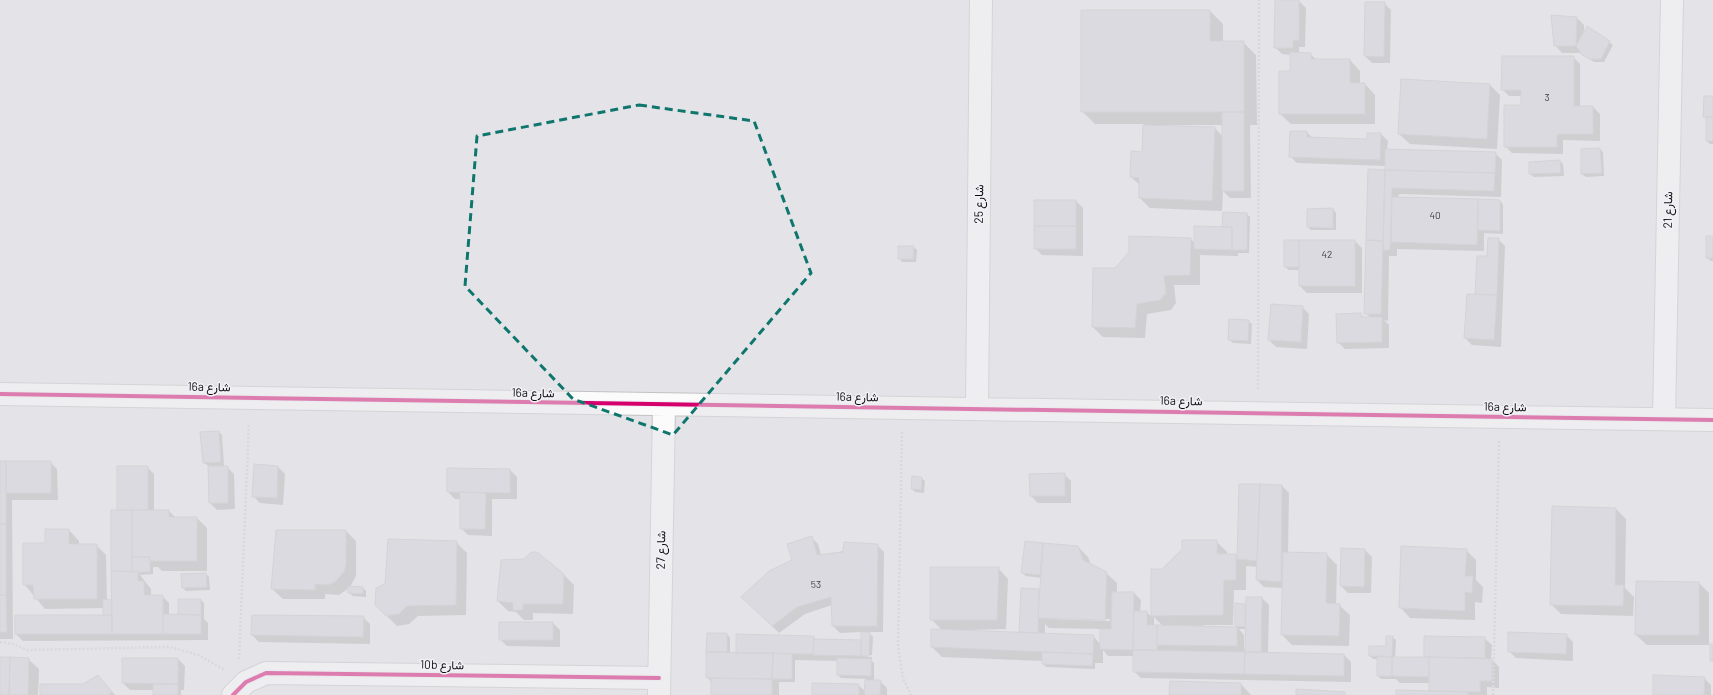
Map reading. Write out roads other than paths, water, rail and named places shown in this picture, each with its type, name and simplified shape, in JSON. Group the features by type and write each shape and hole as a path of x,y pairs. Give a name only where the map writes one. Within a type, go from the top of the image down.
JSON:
{"street":[{"name":"شارع 25","path":"976,408 981,0"},
{"name":"شارع 21","path":"1664,419 1672,0"},
{"name":"16a شارع","path":"0,394 664,406 976,408 1713,420"},
{"name":"شارع 27","path":"659,687 664,406"},
{"name":"10b شارع","path":"239,685 266,673 288,672 659,687"}]}
